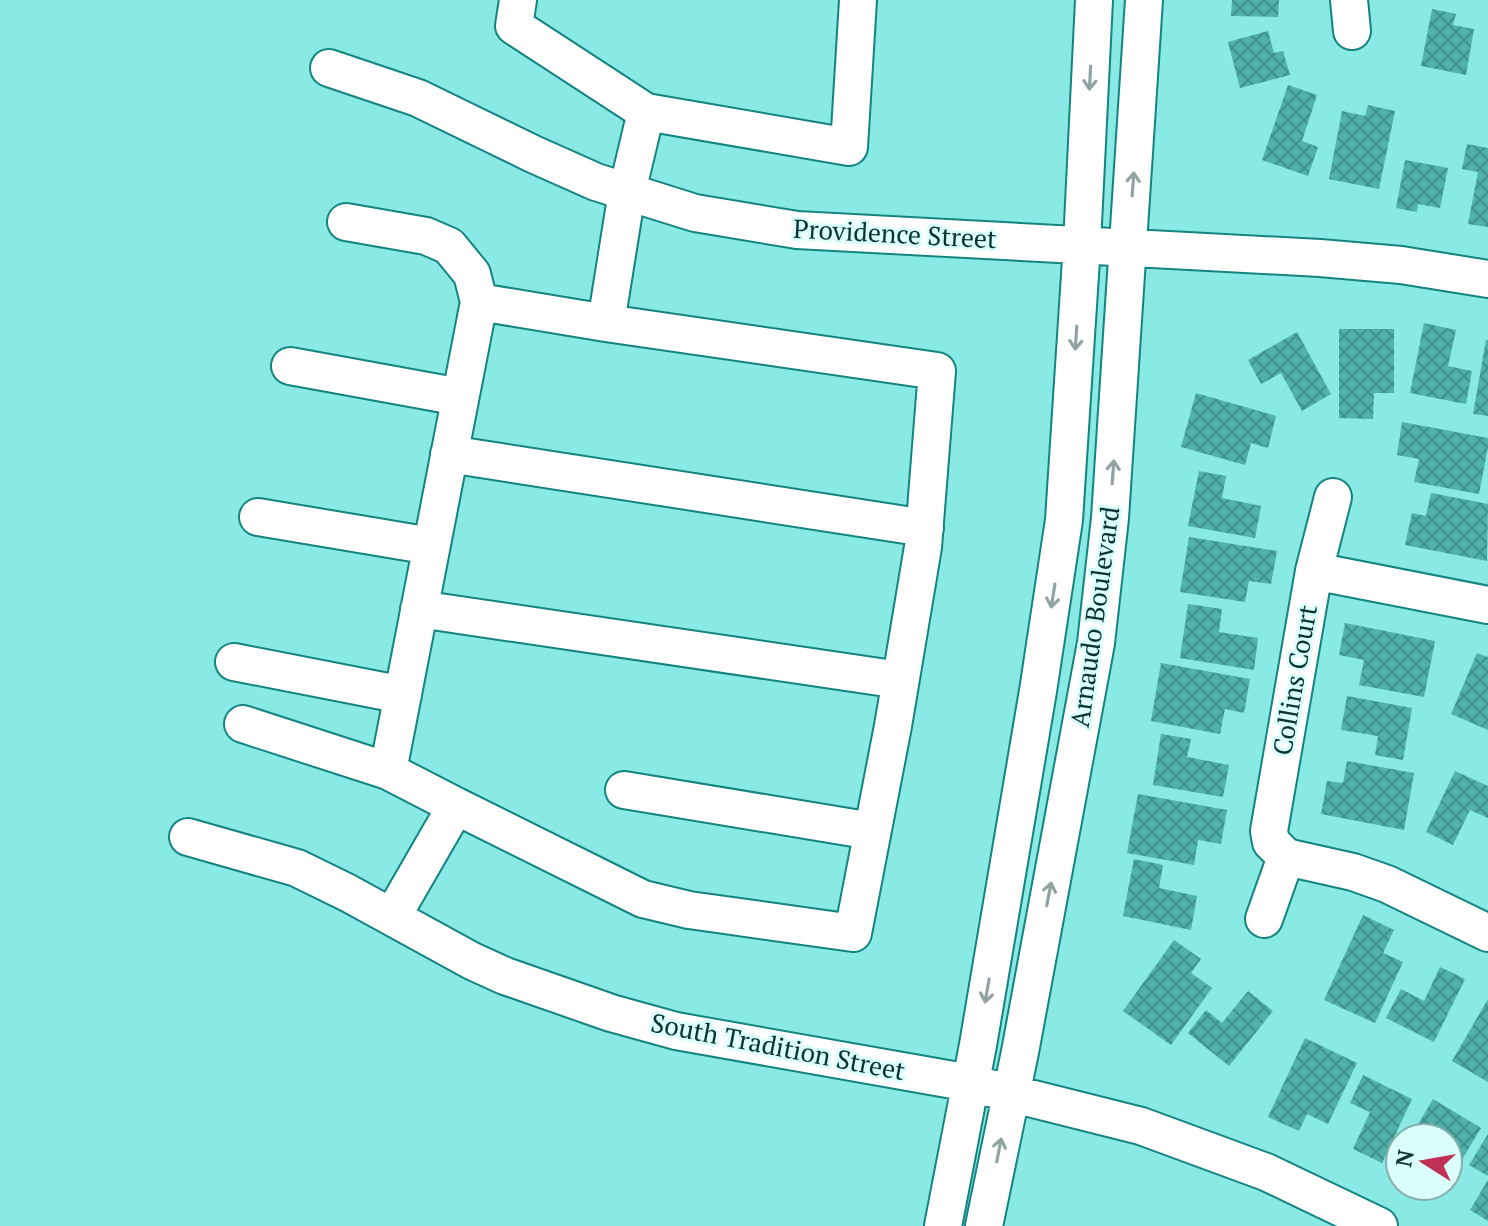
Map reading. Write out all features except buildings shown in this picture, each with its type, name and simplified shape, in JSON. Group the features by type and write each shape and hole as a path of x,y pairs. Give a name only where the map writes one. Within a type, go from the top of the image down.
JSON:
{"street":[{"path":"518,0 514,26 646,112 849,147 858,0"},
{"name":"Arnaudo Boulevard","path":"943,1226 983,1014 1064,520 1094,0"},
{"name":"Arnaudo Boulevard","path":"984,1226 1096,643 1110,518 1144,0"},
{"name":"Providence Street","path":"329,68 418,98 596,182 695,213 797,230 1305,257 1401,265 1488,279"},
{"path":"606,323 627,192 646,112"},
{"path":"346,222 426,236 449,246 472,274 479,302 388,771"},
{"path":"243,724 388,771 643,899 689,910 853,933 923,547 937,371 479,302"},
{"path":"290,366 460,397"},
{"path":"449,454 925,528"},
{"name":"Collins Court","path":"1286,857 1271,842 1269,831 1314,571 1333,497"},
{"path":"258,517 431,546"},
{"path":"1314,571 1488,605"},
{"path":"419,609 900,680"},
{"path":"234,662 403,695"},
{"path":"624,790 872,831"},
{"path":"392,917 456,806"},
{"name":"South Tradition Street","path":"188,837 297,868 472,961 505,976 611,1013 676,1031 970,1083 1155,1131 1266,1172 1379,1226"},
{"path":"1264,919 1286,857 1353,872 1387,884 1488,933"}]}
